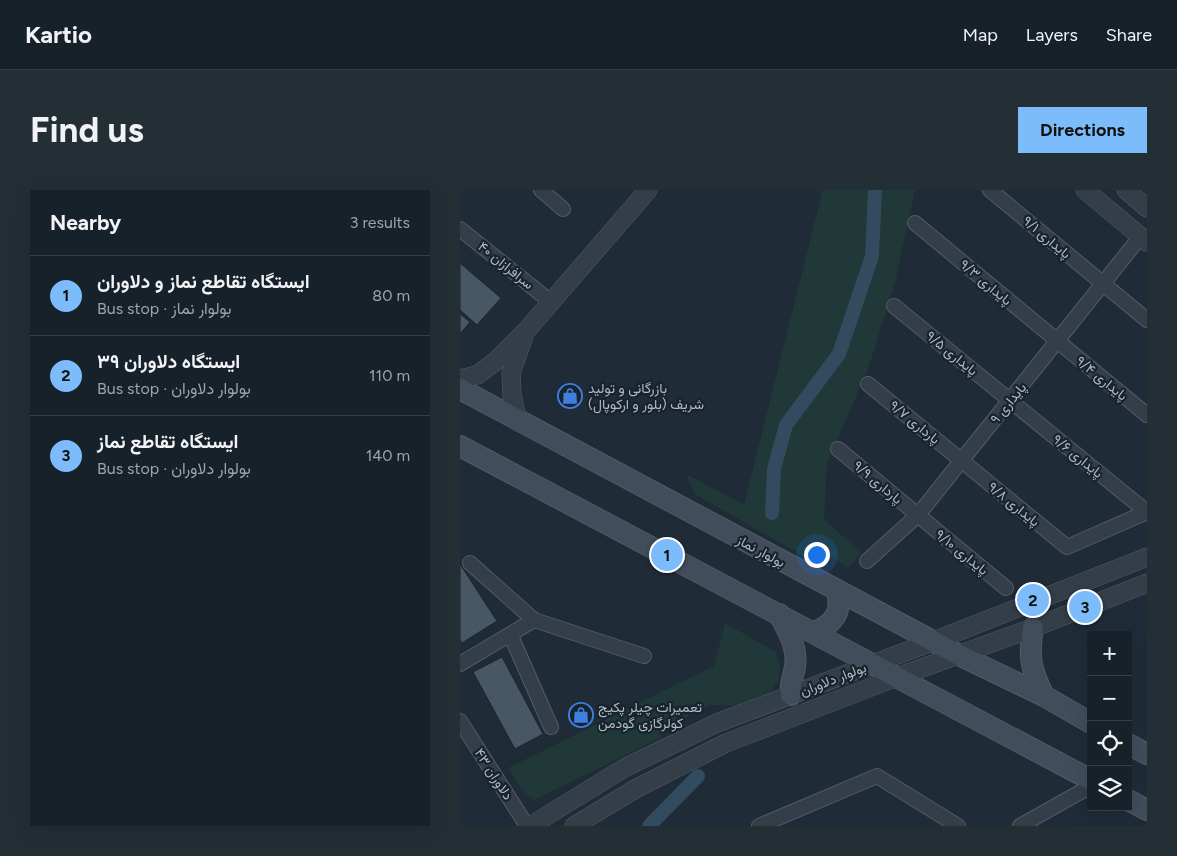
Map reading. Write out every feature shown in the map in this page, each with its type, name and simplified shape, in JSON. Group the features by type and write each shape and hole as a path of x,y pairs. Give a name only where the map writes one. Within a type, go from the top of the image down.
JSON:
{"main road":[{"name":"بولوار نماز","path":"460,389 518,422 960,655 1044,696 1088,721"},
{"path":"466,453 814,632 1087,778"},
{"path":"814,632 827,626 836,616 840,603 836,590"},
{"path":"779,614 791,637 796,654 790,688 791,695"},
{"path":"1034,628 1030,658 1034,674 1044,696"},
{"path":"1132,746 1147,754"},
{"path":"1132,802 1147,810"}],"street":[{"path":"542,190 563,209"},
{"path":"460,379 477,375 496,361 526,331 648,190"},
{"name":"پایداری ۹/۱","path":"990,190 1147,320"},
{"path":"1085,190 1144,239"},
{"path":"1126,190 1147,208"},
{"name":"پایداری ۹/۳","path":"915,223 1057,341"},
{"name":"سرافرازان ۴۰","path":"460,229 551,302"},
{"name":"پایداری ۹","path":"867,562 918,516 1103,283 1144,239"},
{"name":"پایداری ۹/۵","path":"894,306 1010,400"},
{"path":"518,422 512,395 511,373 526,331"},
{"name":"پایداری ۹/۴","path":"1057,341 1147,414"},
{"name":"پارداری ۹/۷","path":"868,384 962,461"},
{"name":"پایداری ۹/۶","path":"1010,400 1147,512"},
{"name":"پارداری ۹/۹","path":"838,449 918,516"},
{"name":"پایداری ۹/۸","path":"962,461 1067,548 1147,512"},
{"name":"پایداری ۹/۱۰","path":"918,516 1006,588"},
{"name":"بولوار دلاوران","path":"529,826 626,767 717,723 934,641 1147,557"},
{"path":"470,563 534,620 644,656"},
{"name":"بولوار دلاوران","path":"574,826 637,788 726,743 897,677 1034,628 1147,583"},
{"path":"460,664 511,636 534,620"},
{"path":"511,636 550,727"},
{"name":"دلاوران ۴۳","path":"460,721 529,826"},
{"path":"759,826 779,822 877,776 958,826"},
{"path":"1020,826 1087,788"}],"green space":[{"path":"823,190 915,190 895,283 868,369 827,463 824,519 861,553 848,568 830,556 807,558 695,494 686,474 744,505"},
{"path":"725,623 776,652 780,666 779,679 771,692 739,705 709,705 664,729 660,738 534,800 521,789 508,768 714,666"}],"building":[{"path":"460,263 501,298 477,325 460,310"},
{"path":"460,314 470,322 460,334"},
{"path":"460,564 497,621 462,643 460,640"},
{"path":"502,657 543,734 515,749 473,672"}],"waterway":[{"path":"772,513 774,469 786,425 839,354 872,256 875,190"},
{"path":"649,826 698,776"}],"place":[{"name":"بازرگانی و تولید شریف (بلور و ارکوپال)","path":"570,396"},
{"name":"ایستگاه تقاطع نماز و دلاوران","path":"667,555"},
{"name":"ایستگاه دلاوران ۳۹","path":"1033,600"},
{"name":"ایستگاه تقاطع نماز","path":"1085,607"},
{"name":"تعمیرات چیلر پکیج کولرگازی گودمن","path":"581,715"}]}
